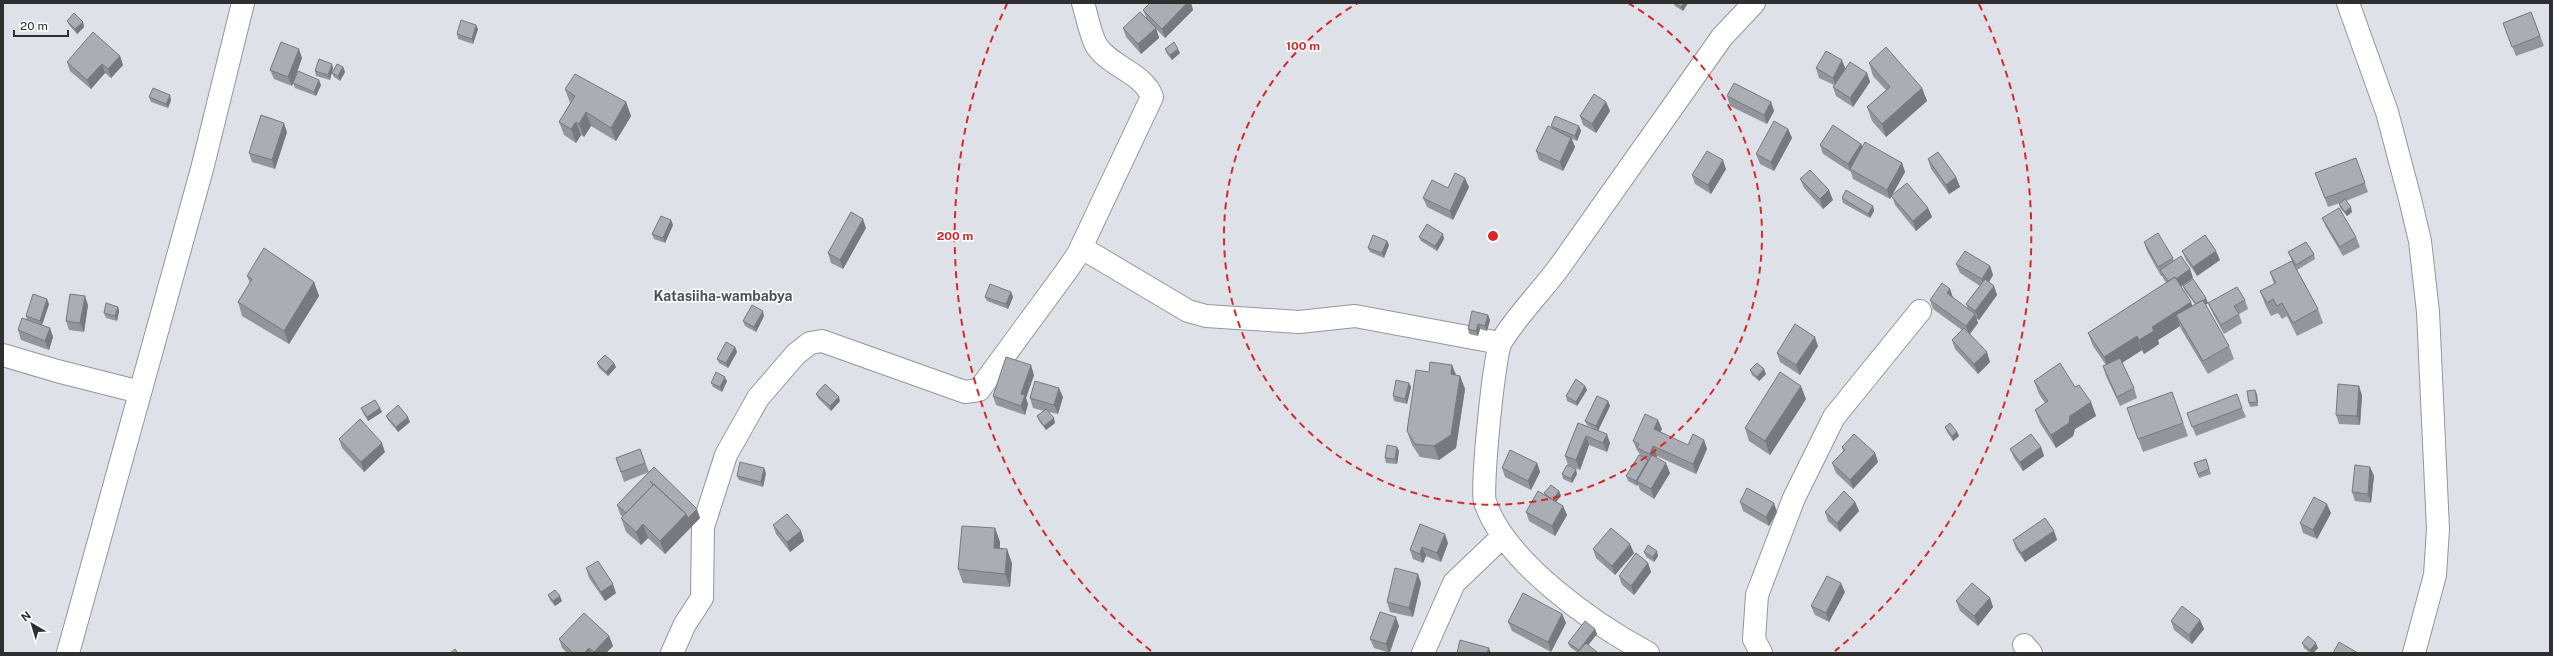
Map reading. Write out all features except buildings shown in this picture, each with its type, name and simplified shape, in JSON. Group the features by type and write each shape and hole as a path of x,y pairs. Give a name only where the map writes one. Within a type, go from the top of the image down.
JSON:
{"street":[{"path":"68,653 202,169 243,3"},
{"path":"672,653 685,624 702,598 703,526 726,454 758,398 796,354 810,343 822,341 965,392 980,390 1078,254 1152,97 1148,86 1117,67 1096,45 1083,3"},
{"path":"1648,653 1623,640 1572,603 1502,537 1485,500 1487,432 1500,343 1556,271 1722,38 1754,3"},
{"path":"2348,3 2387,112 2403,170 2420,241 2427,305 2438,529 2435,575 2414,653"},
{"path":"1078,254 1087,250 1188,311 1206,316 1298,322 1355,316 1500,343"},
{"path":"1761,653 1754,639 1758,595 1794,498 1834,417 1920,311"},
{"path":"3,355 57,371 140,392"},
{"path":"1423,653 1454,583 1502,537"}],"district":[{"name":"Katasiiha-wambabya","path":"723,296"}]}
